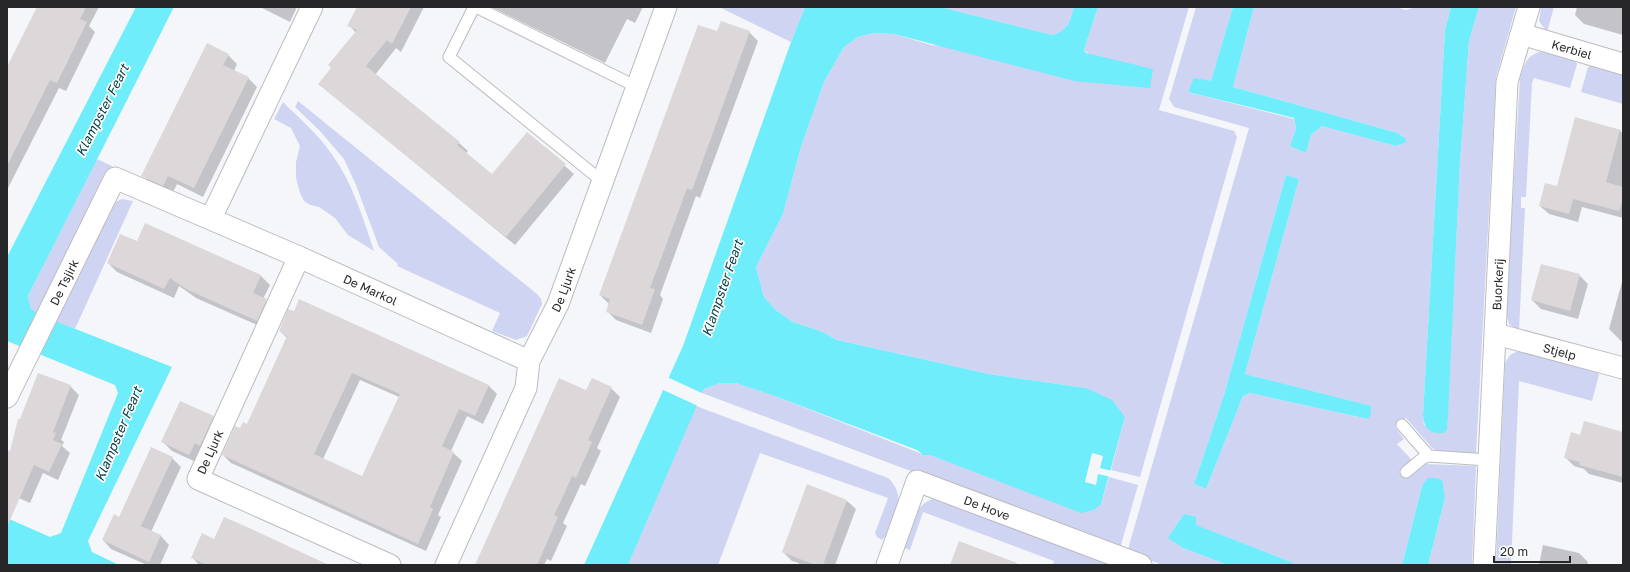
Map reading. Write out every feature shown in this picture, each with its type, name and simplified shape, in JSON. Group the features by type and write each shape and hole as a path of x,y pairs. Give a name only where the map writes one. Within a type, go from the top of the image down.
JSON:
{"street":[{"path":"211,218 312,7"},
{"name":"De Ljurk","path":"446,565 526,388 529,361 558,304 666,7"},
{"name":"Buorkerij","path":"1484,565 1507,82 1529,7"},
{"name":"Kerbiel","path":"1521,34 1623,64"},
{"name":"De Markol","path":"115,178 187,210 211,218 299,256 529,361"},
{"name":"De Tsjirk","path":"9,390 25,363 115,178"},
{"name":"De Ljurk","path":"299,256 198,479 390,565"},
{"name":"Stjelp","path":"1496,334 1623,368"},
{"name":"De Hove","path":"887,565 917,481 1141,565"}],"lane":[{"path":"603,182 449,56 475,7 637,87"},
{"path":"1402,425 1429,456"},
{"path":"1406,472 1423,458 1429,456 1488,460"}],"shaded area":[{"path":"719,7 805,7 791,42"},
{"path":"940,7 1074,7 1068,25 1062,31 1052,35"},
{"path":"1098,7 1189,7 1159,110 1234,131 1237,137 1140,477 1111,470 1125,417 1086,388 989,374 837,340 823,332 793,322 777,311 764,297 756,267 783,214 801,147 824,82 844,47 858,37 873,33 894,34 931,45 1090,55 1084,50"},
{"path":"1196,7 1233,7 1211,82 1191,86 1188,92 1294,119 1296,128 1290,146 1306,153 1311,135 1322,126 1395,146 1405,143 1403,136 1398,133 1233,87 1254,7 1395,7 1406,10 1416,7 1451,7 1445,30 1423,415 1424,425 1447,430 1460,163 1469,41 1479,7 1516,7 1496,77 1476,454 1437,451 1432,448 1406,418 1395,427 1404,439 1397,444 1420,469 1426,464 1476,466 1472,565 1428,565 1445,498 1422,486 1402,565 1299,565 1195,525 1194,520 1184,514 1169,538 1183,548 1228,565 1163,565 1130,553 1128,549 1249,128 1174,107 1169,99","holes":["1286,175 1299,179 1245,374 1370,406 1368,419 1250,393 1243,396 1206,489 1194,484 1224,395"]},
{"path":"1541,7 1554,7 1547,32 1539,21"},
{"path":"1546,51 1574,58 1577,64 1570,88 1534,78 1532,83 1526,197 1521,197 1521,208 1525,208 1519,331 1509,324 1506,313 1520,78 1525,64 1531,56"},
{"path":"1594,64 1623,72 1623,104 1581,92 1588,67"},
{"path":"298,101 537,294 541,299 542,304 527,336 516,340 492,331 500,313 397,266 398,264 379,247 356,185 344,159 320,131 295,107"},
{"path":"283,102 310,128 328,149 340,167 357,202 374,251 348,235 335,218 319,207 310,205 304,201 296,178 296,162 300,146 291,128 274,119"},
{"path":"97,159 112,166 38,314 31,309 28,296"},
{"path":"122,199 133,201 75,329 55,321 111,204"},
{"path":"1518,351 1596,370 1599,375 1592,401 1519,381 1511,565 1496,565 1505,363 1510,355"},
{"path":"720,383 736,383 780,398 922,454 930,455 992,478 1101,504 1109,477 1138,485 1121,545 1117,548 702,393 704,389"},
{"path":"696,406 888,478 893,483 898,493 897,509 889,531 882,540 877,537 875,533 888,498 760,453 718,565 628,565"},
{"path":"936,498 1114,565 1053,565 1054,561 923,512 910,550 905,548 907,532 913,517 922,505"}],"water":[{"name":"Klampster Feart","path":"136,7 174,7 28,296 31,309 40,315 172,367 88,541 92,552 119,565 7,565 7,518 50,537 61,533 118,393 115,385 7,341 7,257"},
{"name":"Klampster Feart","path":"805,7 940,7 1052,35 1062,31 1068,25 1074,7 1098,7 1084,50 1086,53 1153,69 1150,88 1074,81 894,34 873,33 858,37 844,47 824,82 801,147 783,214 756,267 764,297 777,311 793,322 823,332 837,340 989,374 1086,388 1112,400 1125,417 1101,504 1094,510 1081,513 930,455 922,455 917,450 780,398 736,383 720,383 704,389 628,565 584,565 683,346 791,42"},
{"path":"1233,7 1254,7 1233,87 1398,133 1406,139 1405,143 1395,146 1322,126 1311,135 1306,153 1290,146 1296,128 1294,118 1188,92 1194,78 1211,81"},
{"path":"1451,7 1479,7 1469,41 1460,163 1447,430 1443,433 1438,433 1431,431 1426,427 1423,415 1445,30"},
{"path":"1286,175 1299,179 1245,374 1371,406 1371,414 1368,419 1250,393 1243,396 1206,489 1194,484 1224,395"},
{"path":"1428,478 1442,480 1445,498 1428,565 1402,565 1422,486"},
{"path":"1184,514 1196,517 1196,525 1299,565 1228,565 1183,548 1168,538"}],"pier":[{"path":"667,377 704,394 698,406 661,389"},
{"path":"1092,453 1103,456 1100,468 1112,471 1111,477 1098,474 1096,485 1085,482"}],"building":[{"path":"37,7 86,7 80,19 87,22 57,83 50,80 7,166 7,67"},
{"path":"357,7 411,7 392,44 387,40 366,66 460,142 457,145 492,174 527,132 566,164 506,237 318,84 331,68 328,65 357,30 347,26"},
{"path":"721,21 750,31 692,190 687,188 650,288 655,289 642,325 606,312 610,299 599,295 698,25 717,31"},
{"path":"207,43 229,54 223,65 249,77 194,188 168,176 163,186 141,176"},
{"path":"1575,117 1620,130 1606,182 1623,187 1623,198 1619,211 1573,199 1569,214 1539,206 1545,183 1557,186"},
{"path":"145,223 261,275 253,293 267,299 257,321 186,289 170,278 164,289 107,263 120,234 137,241"},
{"path":"1541,264 1580,274 1570,311 1531,300"},
{"path":"299,299 489,385 475,416 459,409 442,446 454,452 430,507 433,509 418,544 222,455 235,426 240,428 243,422 247,424 287,336 279,331 288,309 294,311","holes":["352,373 400,394 362,476 314,454"]},
{"path":"38,373 71,385 53,432 56,433 53,440 62,444 49,472 34,465 7,527 7,450 10,451 18,419 20,419"},
{"path":"559,378 586,390 592,378 612,387 588,440 592,442 576,478 572,476 554,515 558,517 537,565 475,565"},
{"path":"180,401 214,416 200,446 195,443 189,455 161,442"},
{"path":"1584,421 1623,432 1623,477 1579,465 1580,462 1564,458 1571,432 1580,435"},
{"path":"151,447 173,457 141,526 161,535 149,562 102,540 114,514 119,517"},
{"path":"807,484 847,500 823,565 815,565 782,552"},
{"path":"224,517 329,565 207,565 191,558 202,533 214,539"},
{"path":"959,541 1017,563 1016,565 950,565"}]}
